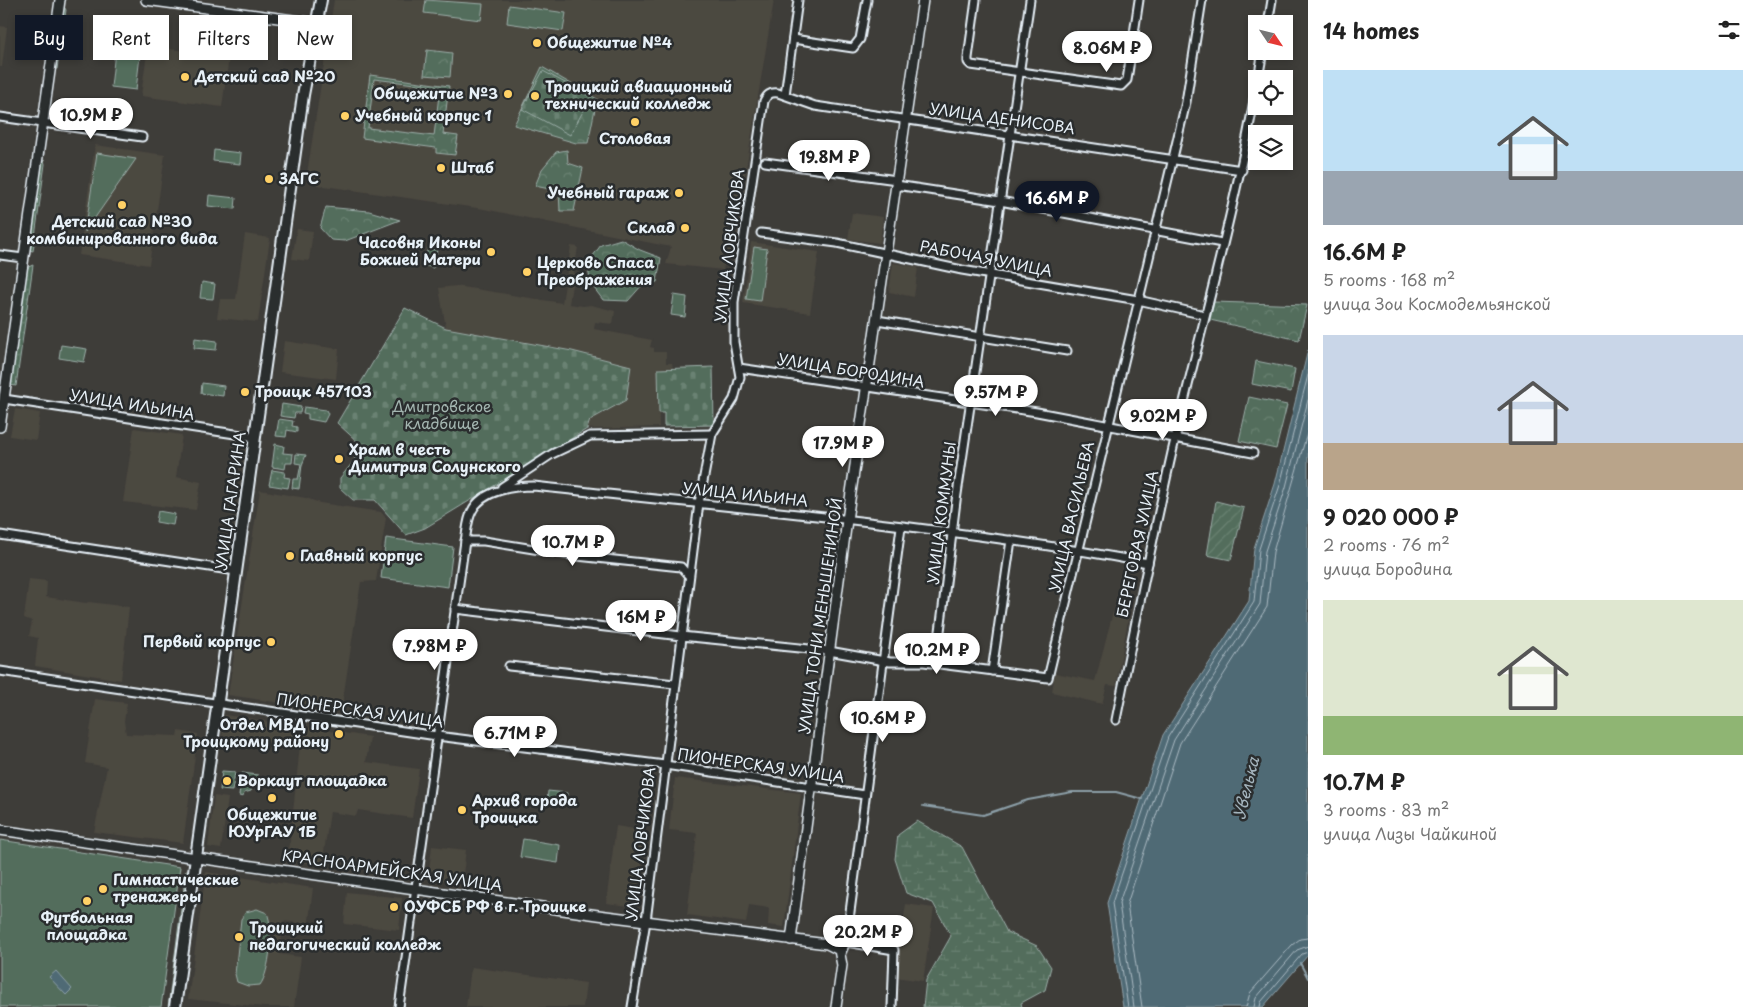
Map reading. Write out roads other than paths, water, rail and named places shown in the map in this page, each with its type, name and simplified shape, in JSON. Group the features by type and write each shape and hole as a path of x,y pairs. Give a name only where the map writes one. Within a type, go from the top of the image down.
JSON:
{"main road":[{"name":"УЛИЦА ГАГАРИНА","path":"317,15 321,0"},
{"name":"УЛИЦА ГАГАРИНА","path":"175,1007 194,858 310,60"}],"street":[{"path":"0,428 60,0"},
{"path":"146,0 278,18"},
{"path":"784,95 798,0"},
{"path":"793,39 853,48 860,39 867,0"},
{"name":"УЛИЦА ТОНИ МЕНЬШЕНИНОЙ","path":"791,940 847,520 923,0"},
{"path":"976,0 968,62 1020,72 1124,85 1127,80 1139,0"},
{"name":"УЛИЦА КОММУНЫ","path":"936,664 970,402 1030,0"},
{"name":"УЛИЦА ВАСИЛЬЕВА","path":"992,671 1048,678 1138,300 1174,158 1186,102 1202,0"},
{"path":"1270,15 1272,0"},
{"name":"УЛИЦА ЛОВЧИКОВА","path":"632,1007 646,921 688,576 699,503 712,434 734,399 740,377 740,368 734,342 734,302 764,102 767,95 772,92 784,95"},
{"name":"УЛИЦА ДЕНИСОВА","path":"784,95 815,106 1174,158 1242,170"},
{"name":"БЕРЕГОВАЯ УЛИЦА","path":"1116,720 1175,437 1222,243 1242,170 1252,115"},
{"path":"0,117 142,137"},
{"path":"765,162 1000,201 1222,243"},
{"name":"РАБОЧАЯ УЛИЦА","path":"761,233 810,239 886,253 962,270 1138,300 1205,315"},
{"path":"0,255 23,258"},
{"path":"877,320 1067,351"},
{"name":"УЛИЦА БОРОДИНА","path":"740,368 1108,424 1253,453"},
{"name":"УЛИЦА ИЛЬИНА","path":"3,398 255,438"},
{"name":"УЛИЦА ИЛЬИНА","path":"465,541 473,508 552,454 590,436 712,434"},
{"name":"УЛИЦА ИЛЬИНА","path":"488,496 513,486 534,486 953,532 1078,550 1148,563"},
{"path":"836,1007 842,965 840,952 846,942 901,526"},
{"path":"0,535 236,571"},
{"path":"455,609 681,636 829,651 883,660 992,671 1011,540"},
{"path":"399,1007 465,541 484,541 578,556 681,567 690,562"},
{"path":"681,567 688,576"},
{"path":"509,666 676,684"},
{"name":"ПИОНЕРСКАЯ УЛИЦА","path":"0,671 437,736 665,765 865,795"},
{"name":"КРАСНОАРМЕЙСКАЯ УЛИЦА","path":"0,830 646,921 827,944 840,952"},
{"path":"846,942 894,950 892,1007"}],"water":[{"name":"Увелька","path":"1308,350 1308,955 1263,1007 1123,1007 1107,903 1163,735 1249,601 1254,548 1275,484"},
{"path":"56,971 72,989 66,995 49,977"}],"waterway":[{"path":"923,806 983,815 1028,800 1072,792 1116,792 1142,799"},
{"path":"1300,963 1308,978"}],"place":[{"name":"Общежитие №4","path":"537,43"},
{"name":"Детский сад №20","path":"185,77"},
{"name":"Общежитие №3","path":"508,94"},
{"name":"Троицкий авиационный технический колледж","path":"535,96"},
{"name":"Учебный корпус 1","path":"345,116"},
{"name":"Столовая","path":"635,122"},
{"name":"Штаб","path":"441,168"},
{"name":"ЗАГС","path":"269,179"},
{"name":"Учебный гараж","path":"679,193"},
{"name":"Детский сад №30 комбинированного вида","path":"122,205"},
{"name":"Склад","path":"685,228"},
{"name":"Часовня Иконы Божией Матери","path":"491,252"},
{"name":"Церковь Спаса Преображения","path":"527,272"},
{"name":"Троицк 457103","path":"245,392"},
{"name":"Храм в честь Димитрия Солунского","path":"339,459"},
{"name":"Главный корпус","path":"290,556"},
{"name":"Первый корпус","path":"271,642"},
{"name":"Отдел МВД по Троицкому району","path":"339,734"},
{"name":"Воркаут площадка","path":"227,781"},
{"name":"Общежитие ЮУрГАУ 1Б","path":"272,798"},
{"name":"Архив города Троицка","path":"462,810"},
{"name":"Гимнастические тренажеры","path":"103,889"},
{"name":"Футбольная площадка","path":"87,901"},
{"name":"ОУФСБ РФ в г. Троицке","path":"394,907"},
{"name":"Троицкий педагогический колледж","path":"239,937"}],"park label":[{"name":"Дмитровское кладбище","path":"442,416"}]}
